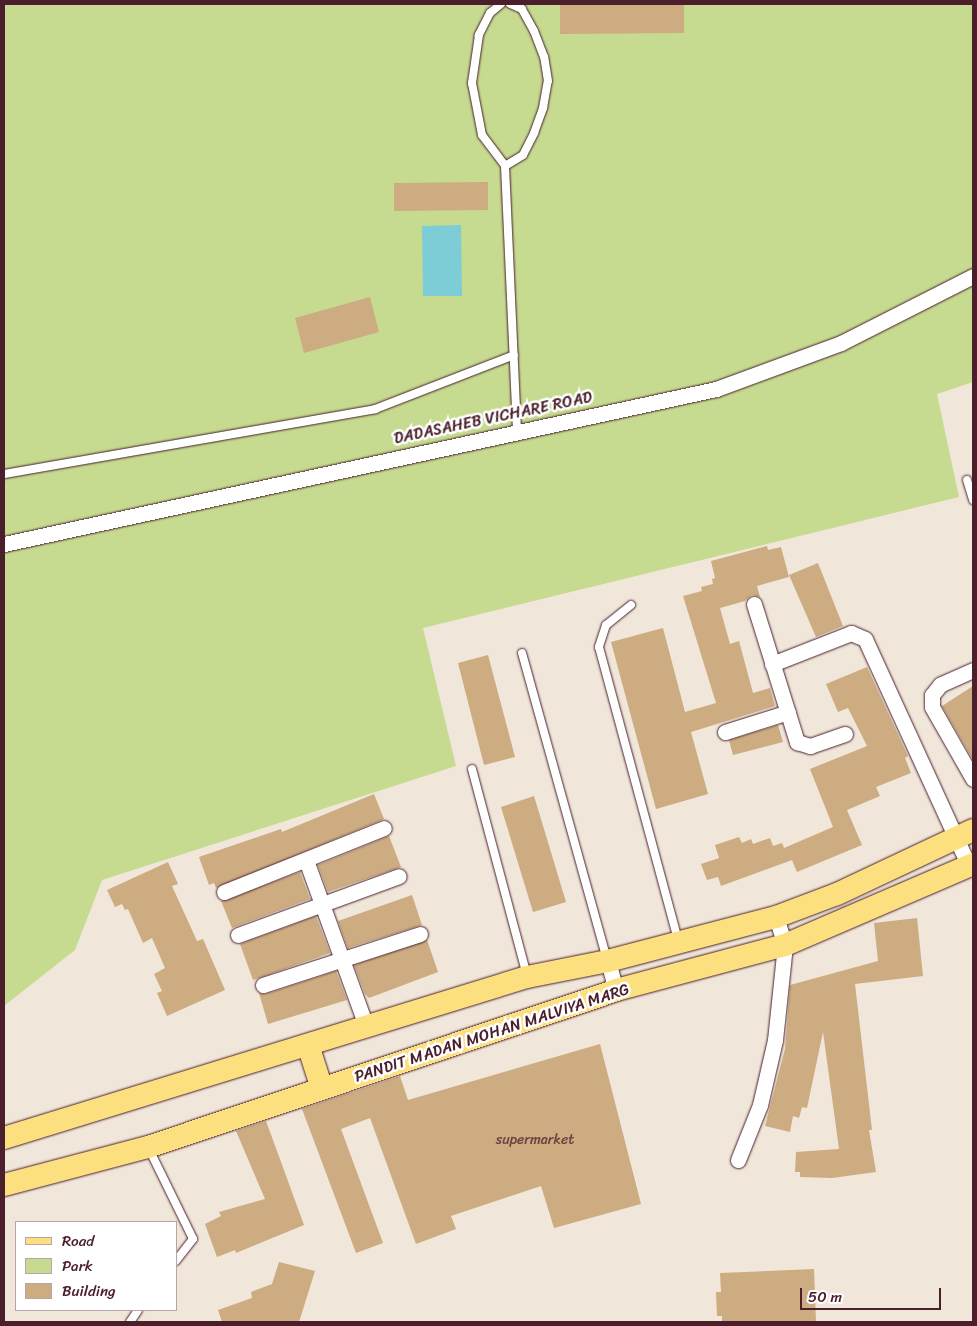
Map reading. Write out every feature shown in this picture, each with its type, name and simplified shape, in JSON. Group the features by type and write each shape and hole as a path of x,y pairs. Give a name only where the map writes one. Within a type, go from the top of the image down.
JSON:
{"main road":[{"name":"PANDIT MADAN MOHAN MALVIYA MARG","path":"4,1138 29,1132 528,977 608,960 678,940 776,917 837,894 965,834"},
{"name":"PANDIT MADAN MOHAN MALVIYA MARG","path":"4,1185 148,1147 616,990 785,945 971,865"},
{"path":"308,1045 322,1089"},
{"path":"4,1125 29,1132"},
{"path":"4,1195 40,1177"}],"street":[{"name":"DADASAHEB VICHARE ROAD","path":"4,544 716,389 842,343 973,276"},
{"path":"754,604 800,745 810,746 845,734"},
{"path":"772,664 851,633 865,639 965,834 971,865"},
{"path":"973,670 940,685 932,695 932,707 973,779"},
{"path":"725,732 788,712"},
{"path":"224,892 384,828"},
{"path":"306,860 366,1026"},
{"path":"238,936 399,876"},
{"path":"738,1160 760,1105 775,1040 785,945 776,917"},
{"path":"263,985 342,961 420,934"},
{"path":"608,960 616,990"}],"lane":[{"path":"501,4 490,13 479,36 472,83 482,134 505,166 517,431"},
{"path":"505,166 523,155 543,108 548,81 544,56 534,31 522,10 510,4"},
{"path":"4,474 375,409 514,355"},
{"path":"967,480 973,500"},
{"path":"631,605 606,625 599,646 678,940"},
{"path":"522,653 608,960"},
{"path":"472,769 528,977"},
{"path":"148,1147 193,1239 178,1258"},
{"path":"130,1322 137,1311"}],"green space":[{"path":"4,4 973,4 973,382 937,394 959,497 423,628 456,766 102,880 75,950 4,1006"}],"water":[{"path":"461,225 462,296 423,296 422,226"}],"building":[{"path":"560,4 684,4 684,33 560,34"},
{"path":"488,182 488,210 394,211 394,183"},
{"path":"370,297 379,332 304,353 295,318"},
{"path":"767,546 768,550 781,547 789,577 757,586 760,597 752,595 745,601 720,608 730,644 739,641 753,693 770,688 775,706 691,732 708,794 656,809 611,642 663,628 685,712 716,703 683,596 702,591 701,587 713,584 712,579 715,578 711,561"},
{"path":"818,563 843,626 816,637 789,575"},
{"path":"488,655 515,757 484,765 458,663"},
{"path":"867,667 908,756 905,758 911,773 876,787 880,796 847,810 862,845 797,872 792,860 721,886 718,877 707,880 701,864 719,858 715,845 739,837 742,843 751,839 753,844 770,838 773,846 782,843 784,848 833,827 810,769 867,746 848,708 838,712 826,684"},
{"path":"973,686 973,760 942,706"},
{"path":"778,725 783,742 733,755 729,740"},
{"path":"374,794 384,819 216,888 214,883 209,885 199,857 281,829 282,832"},
{"path":"534,796 566,902 533,912 501,807"},
{"path":"389,836 401,867 328,892 318,865"},
{"path":"168,862 178,884 172,886 197,941 203,939 225,990 167,1016 157,993 162,991 154,974 165,968 152,938 143,943 128,909 125,910 122,904 115,907 107,890"},
{"path":"300,872 310,899 232,928 221,901"},
{"path":"412,895 422,925 348,948 338,921"},
{"path":"316,916 330,953 253,980 240,944"},
{"path":"917,918 923,976 855,984 872,1130 869,1130 876,1172 832,1178 800,1177 800,1172 795,1172 796,1152 839,1149 823,1032 807,1108 802,1107 799,1118 793,1116 790,1132 765,1126 785,1049 790,985 878,961 874,923"},
{"path":"427,940 438,972 369,998 365,994 354,965"},
{"path":"336,971 347,1000 268,1024 259,993 266,994"},
{"path":"600,1044 641,1204 554,1228 541,1186 451,1216 456,1229 416,1244 370,1118 341,1129 383,1243 356,1253 302,1109 400,1076 408,1100"},
{"path":"266,1121 304,1225 236,1253 235,1250 217,1257 205,1224 221,1216 219,1212 265,1199 236,1131"},
{"path":"279,1262 315,1271 299,1322 222,1322 218,1310 252,1298 251,1292 272,1284"},
{"path":"814,1269 816,1322 722,1322 722,1316 717,1316 716,1292 721,1292 720,1273"}]}
